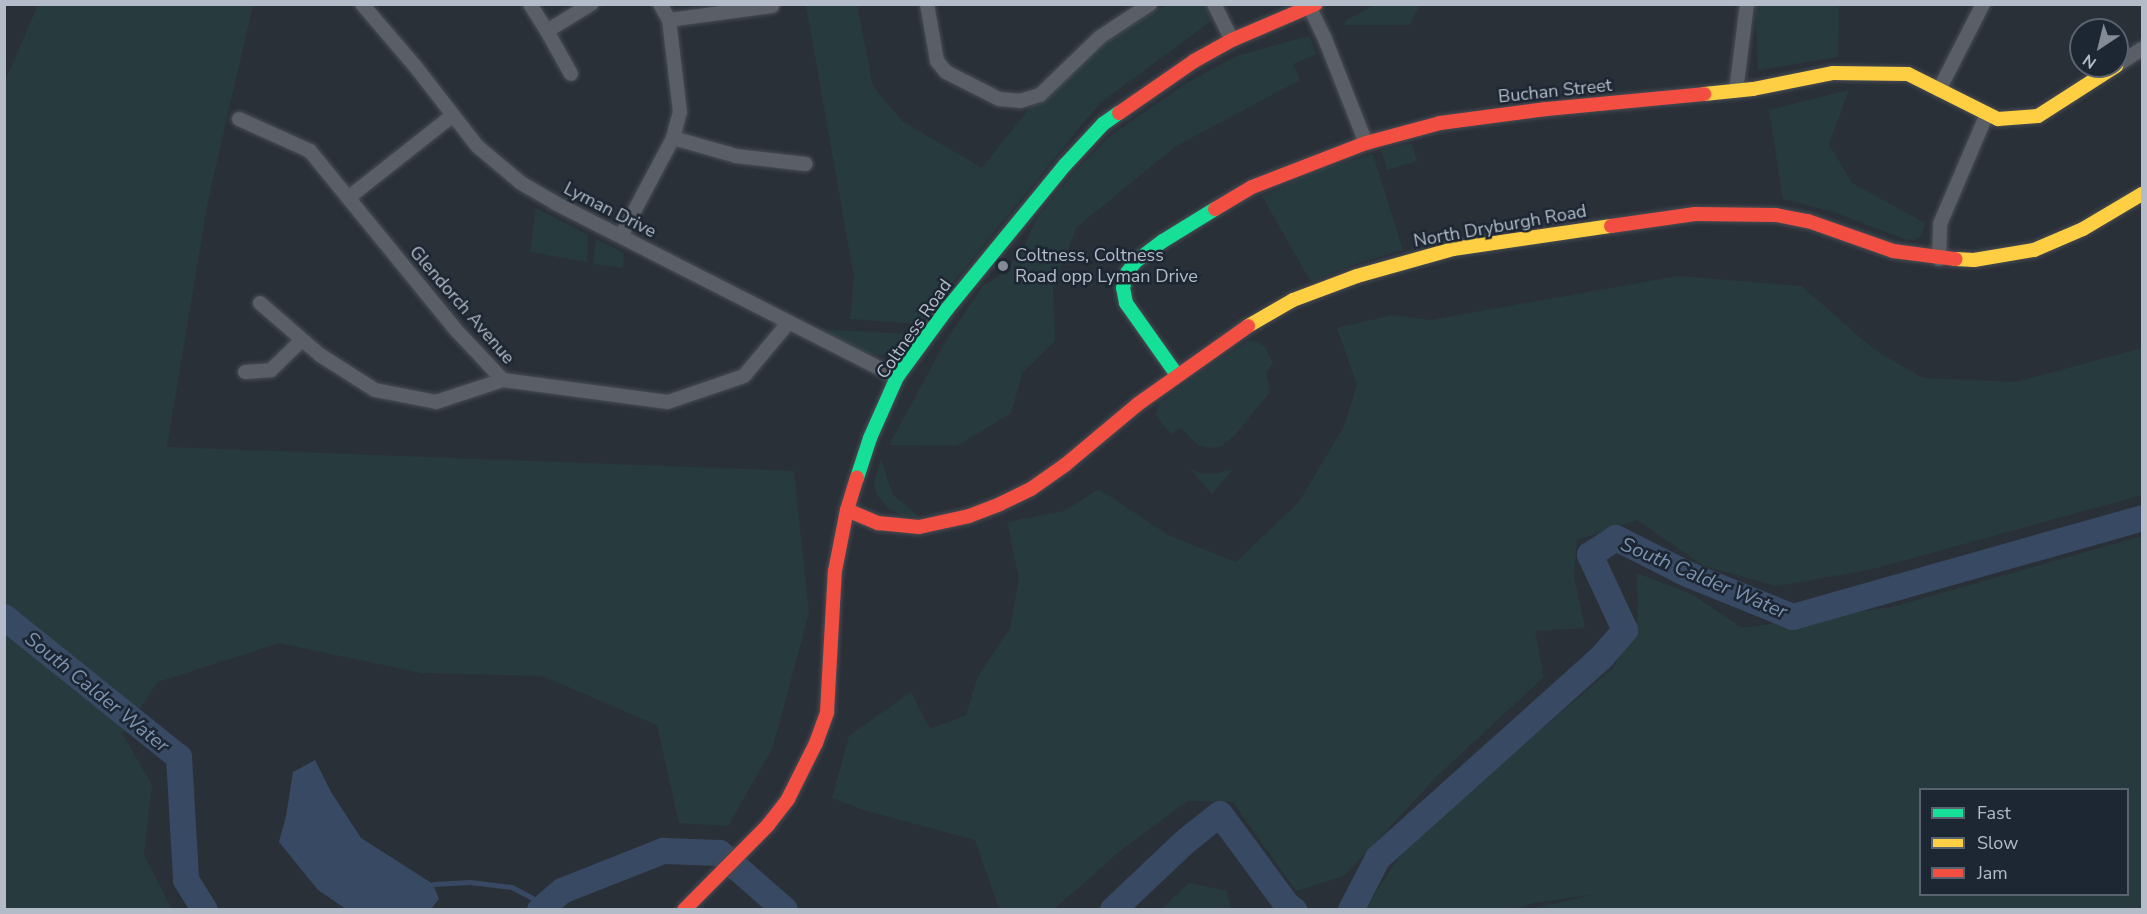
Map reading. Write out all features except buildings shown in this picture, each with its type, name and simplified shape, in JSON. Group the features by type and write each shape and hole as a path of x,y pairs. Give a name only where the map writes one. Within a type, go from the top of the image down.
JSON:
{"street":[{"name":"Lyman Drive","path":"362,4 415,66 477,146 521,183 897,377"},
{"path":"530,4 571,74"},
{"path":"547,31 591,4"},
{"path":"621,236 673,138 680,112 680,93 669,20 660,4"},
{"path":"940,4 928,10 937,61 946,72 999,99 1020,101 1040,95 1100,37 1150,4"},
{"path":"1214,4 1232,40"},
{"path":"1736,91 1747,4"},
{"path":"1939,90 1983,4"},
{"path":"669,20 772,6"},
{"path":"1313,6 1366,143"},
{"name":"Coltness Road","path":"684,909 768,825 788,799 805,770 827,712 835,571 847,510 870,438 897,377 947,309 1065,165 1103,124 1194,61 1232,40 1313,6"},
{"name":"Buchan Street","path":"2129,58 2142,49"},
{"name":"Buchan Street","path":"1177,375 1126,303 1123,288 1127,273 1135,262 1163,241 1252,187 1366,143 1440,123 1546,109 1736,91 1833,73 1908,74 1998,119 2038,116 2098,78"},
{"path":"1939,259 1940,224 1987,114"},
{"path":"348,198 452,116"},
{"name":"Glendorch Avenue","path":"239,119 310,152 455,329 503,380 668,402 744,376 789,322"},
{"path":"673,138 736,156 806,164"},
{"name":"North Dryburgh Road","path":"847,510 878,523 919,527 969,516 1000,504 1031,489 1065,465 1220,343 1293,300 1357,276 1453,249 1695,214 1736,213 1776,215 1808,221 1893,251 1939,259 1974,260 2034,250 2083,229 2142,194"},
{"path":"260,303 320,355 375,390 436,402 503,380"},
{"path":"245,372 272,370 303,340"}],"green space":[{"path":"38,5 253,5 208,201 167,447 794,471 809,613 773,747 728,826 679,823 657,725 543,676 421,673 279,643 158,682 122,733 152,785 144,855 172,909 5,909 4,84"},
{"path":"806,5 857,5 873,86 902,121 982,168 1031,106 1042,101 1107,41 1144,14 1169,5 1202,5 1206,6 1212,20 1100,103 919,324 850,319 854,277"},
{"path":"1374,5 1420,5 1409,25 1346,25 1345,21"},
{"path":"1755,5 1839,5 1838,57 1758,70"},
{"path":"1309,36 1317,54 1293,64 1300,80 1176,146 1077,227 1053,286 1055,341 1023,372 1011,413 957,446 889,445 943,346 984,284 997,278 1022,252 1037,217 1074,172 1111,135 1188,82 1237,56"},
{"path":"1849,90 1829,144 1852,183 1925,223 1921,236 1915,240 1904,239 1834,212 1783,199 1769,110"},
{"path":"1412,143 1417,161 1387,170 1381,150"},
{"path":"1373,154 1403,250 1356,264 1311,282 1262,196 1323,169"},
{"path":"536,208 588,235 587,262 530,252"},
{"path":"596,239 624,253 623,268 593,264"},
{"path":"1678,276 1801,286 1876,351 1923,378 2016,382 2142,348 2142,495 1869,570 1776,586 1704,566 1637,520 1577,540 1574,576 1585,628 1535,631 1544,677 1437,776 1344,876 1296,891 1233,802 1188,801 1125,847 1054,909 999,909 975,840 867,811 832,798 849,736 911,692 930,729 966,715 978,676 1010,628 1019,579 1007,522 1064,511 1099,489 1168,535 1236,562 1299,502 1344,426 1357,385 1337,328 1392,315 1431,320"},
{"path":"815,329 911,334 898,351 891,356 868,354"},
{"path":"1254,340 1265,347 1273,363 1266,373 1270,392 1235,435 1222,446 1210,448 1198,445 1180,428 1171,434 1156,415 1159,403 1203,370 1248,341"},
{"path":"881,459 893,495 919,516 902,516 890,510 877,495 874,483"},
{"path":"1190,469 1199,473 1215,474 1233,469 1212,494"},
{"path":"2142,536 2142,909 1530,909 1597,894 1534,903 1514,909 1365,909 1399,857 1472,789 1614,667 1638,621 1637,573 1693,595 1742,628 1892,607"},
{"path":"1189,883 1227,891 1231,909 1161,909"}],"water":[{"path":"315,760 331,792 361,838 433,884 439,899 431,909 346,909 318,890 279,842 293,772"}],"waterway":[{"name":"South Calder Water","path":"1351,910 1378,858 1601,658 1625,630 1590,555 1616,538 1687,574 1793,617 2142,518"},
{"name":"South Calder Water","path":"4,617 179,757 186,880 205,910"},
{"name":"South Calder Water","path":"1113,910 1186,841 1220,814 1287,905 1294,910"},
{"name":"South Calder Water","path":"540,910 562,891 663,851 720,853 785,910"},
{"path":"433,884 470,882 512,887 546,905"}],"traffic: fast":[{"path":"857,478 870,438 897,377 947,309 1065,165 1103,124 1119,113"},
{"path":"1177,375 1126,303 1123,288 1127,273 1135,262 1163,241 1215,209"}],"traffic: slow":[{"path":"1704,94 1753,89 1833,73 1908,74 1998,119 2038,116 2097,78"},
{"path":"1955,259 1974,260 2034,250 2083,229 2142,194"},
{"path":"1248,326 1293,300 1357,276 1453,249 1611,226"}],"traffic: jam":[{"path":"1119,113 1194,61 1232,40 1316,4"},
{"path":"1215,209 1252,187 1366,143 1440,123 1546,109 1704,94"},
{"path":"1611,226 1695,214 1776,215 1808,221 1893,251 1955,259"},
{"path":"847,510 878,523 919,527 969,516 1000,504 1031,489 1065,465 1138,404 1248,326"},
{"path":"684,910 768,825 788,799 816,743 827,712 835,571 847,510 857,478"}],"place":[{"name":"Coltness, Coltness Road opp Lyman Drive","path":"1003,266"}]}
